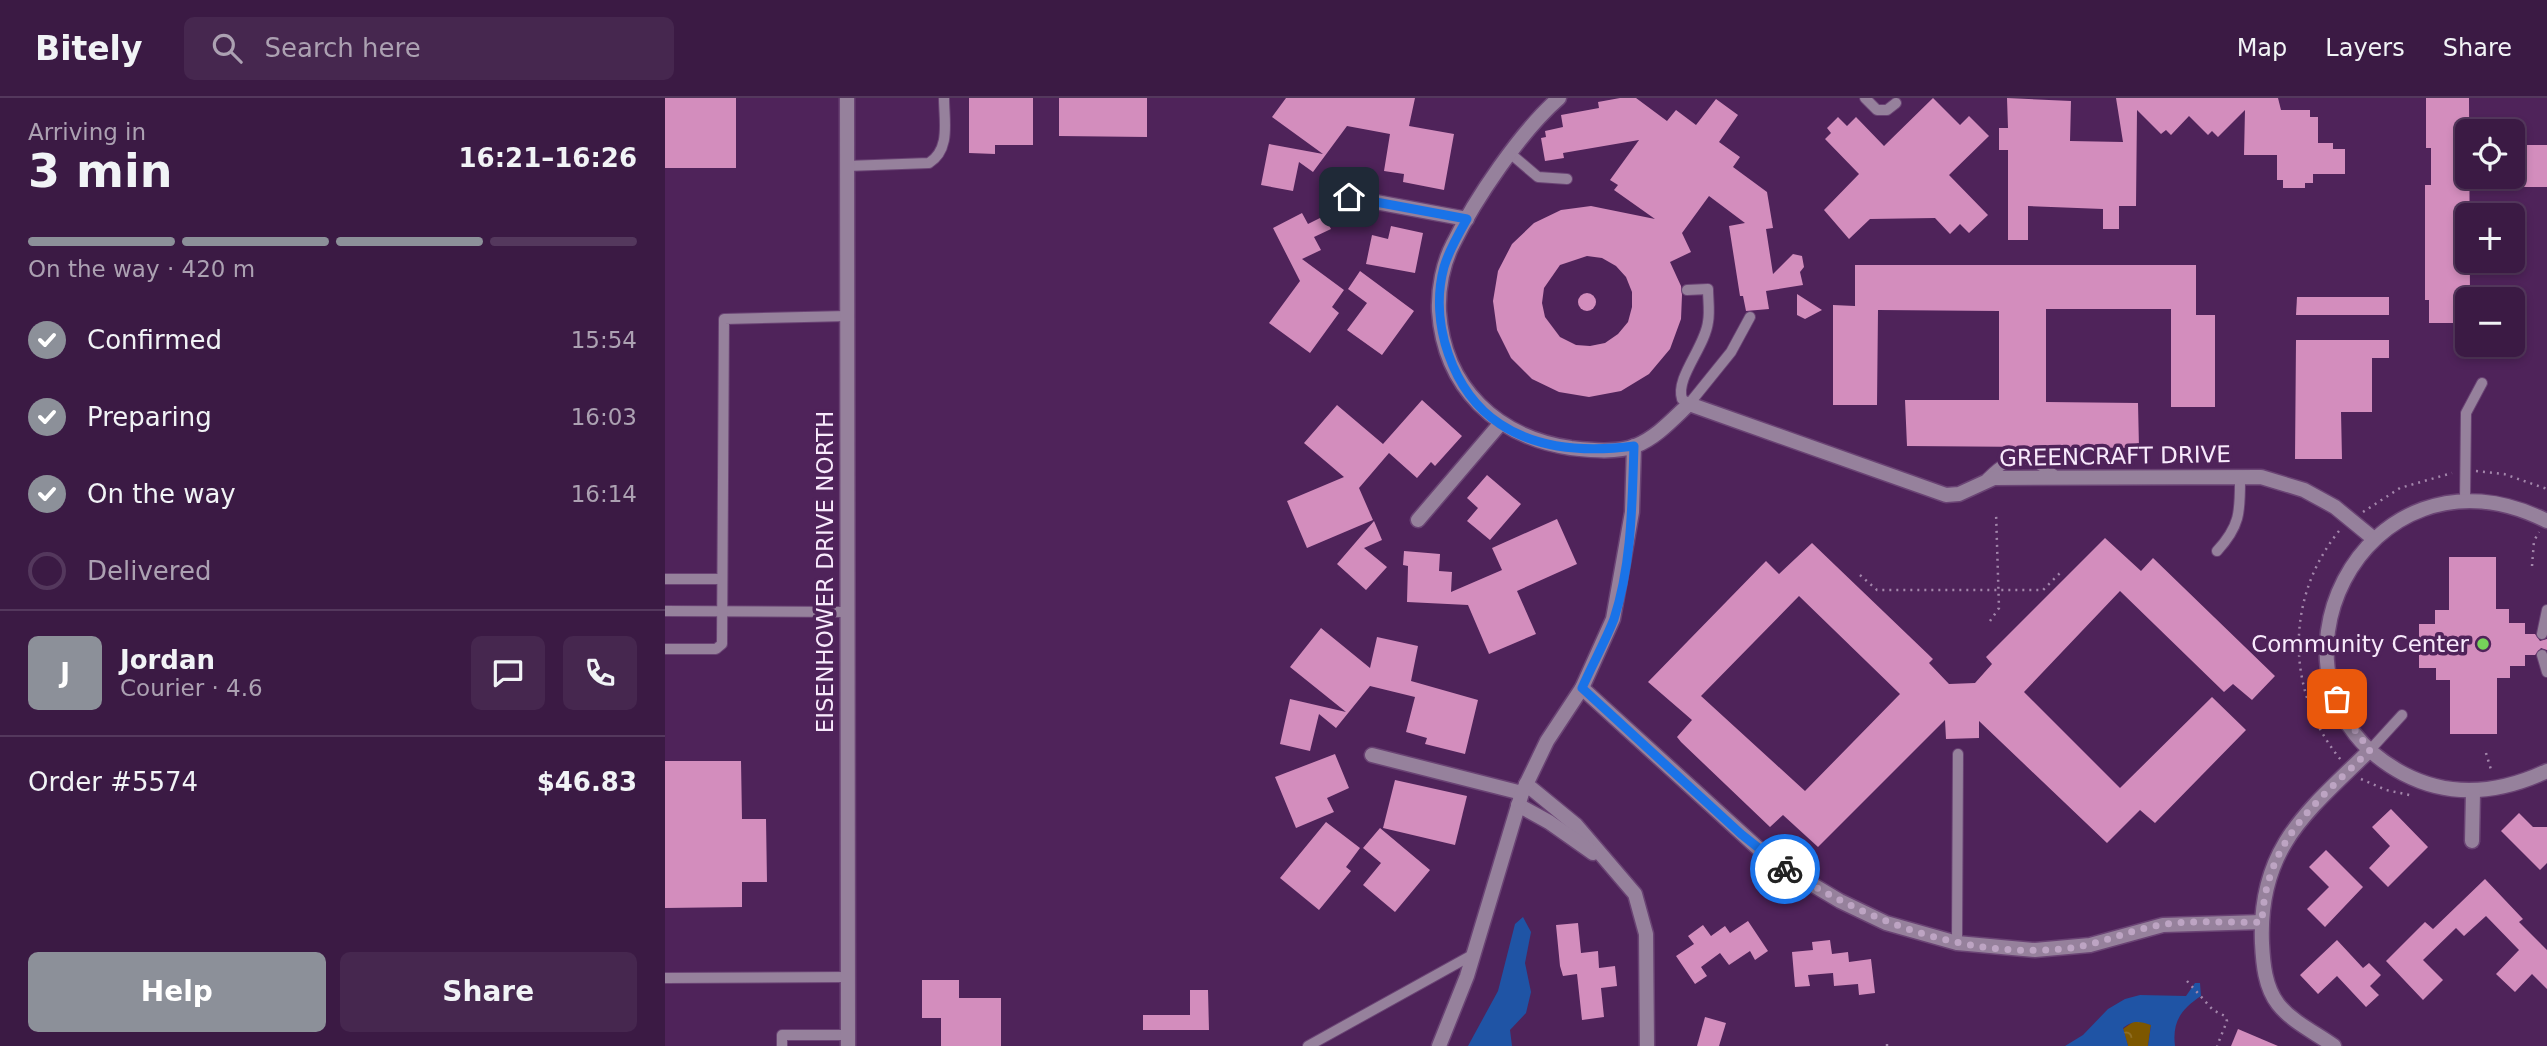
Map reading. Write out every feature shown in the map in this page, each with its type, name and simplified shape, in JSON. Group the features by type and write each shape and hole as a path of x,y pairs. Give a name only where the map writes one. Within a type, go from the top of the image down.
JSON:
{"street":[{"name":"EISENHOWER DRIVE NORTH","path":"847,98 848,1040"},
{"path":"1559,98 1537,118 1452,245 1444,268 1439,308 1442,331 1459,376 1472,397 1500,424 1539,442 1561,446 1607,450 1634,446 1663,429 1689,404"},
{"path":"1349,197 1467,219"},
{"name":"GREENCRAFT DRIVE","path":"1689,404 1932,491 1959,494 1994,478 2240,477 2286,483 2304,490 2353,520 2374,539"},
{"path":"1418,520 1500,424"},
{"path":"1439,1046 1475,953 1522,794 1547,741 1582,688 1613,619 1621,589 1632,512 1634,446"},
{"path":"2544,524 2508,505 2465,500 2426,508 2407,516 2374,539 2350,568 2339,589 2327,633 2327,657 2337,699 2345,717 2370,750 2392,768 2417,781 2445,789 2473,792 2521,783 2547,771"},
{"path":"1582,688 1771,860 1840,901 1886,923 1957,943 2062,949 2163,925 2262,922"},
{"path":"2334,1046 2287,1013 2273,996 2264,966 2262,922 2267,877 2286,838 2370,750"},
{"path":"1372,755 1522,794 1576,825 1635,894 1644,918 1647,953 1647,1046"},
{"path":"2472,841 2473,792"},
{"path":"1522,794 1549,822 1612,867"}],"lane":[{"path":"847,166 929,163 938,157 943,150 944,98"},
{"path":"1865,98 1872,108 1882,111 1896,103"},
{"path":"1511,154 1538,177 1567,179"},
{"path":"1687,290 1708,289 1708,322 1700,348 1681,382 1682,399 1689,404 1731,352 1750,317"},
{"path":"665,649 720,646 724,318 847,316"},
{"path":"2465,500 2466,414 2482,383"},
{"path":"1983,482 2003,465 2023,457 2033,459 2057,478"},
{"path":"2217,551 2233,533 2237,522 2240,477"},
{"path":"665,579 722,579"},
{"path":"2542,634 2547,610"},
{"path":"665,611 847,612"},
{"path":"2542,655 2547,672"},
{"path":"2370,750 2402,715"},
{"path":"1957,943 1958,754"},
{"path":"1308,1046 1475,953"},
{"path":"665,978 848,976"},
{"path":"782,1046 782,1035 848,1040"}],"path":[{"path":"2417,797 2373,786 2350,769 2334,752 2312,716 2301,683 2297,641 2312,578 2330,542 2353,520 2400,488 2466,471 2504,474 2547,489"},
{"path":"1990,621 1999,608 2000,590 1996,512"},
{"path":"2532,566 2534,541 2544,524"},
{"path":"1860,575 1878,590 2043,590 2061,572"},
{"path":"2187,981 2204,1001 2227,1021 2217,1046"}],"green space":[{"path":"2141,1021 2151,1025 2148,1046 2128,1046 2123,1029 2133,1022"}],"water":[{"path":"1523,917 1531,932 1525,963 1531,992 1526,1013 1510,1030 1512,1046 1468,1046 1498,991 1515,924"},
{"path":"2195,983 2200,983 2201,996 2179,1017 2174,1037 2175,1046 2148,1046 2151,1025 2136,1022 2123,1028 2128,1046 2065,1046 2083,1035 2108,1009 2125,999 2140,995 2186,996"}],"building":[{"path":"665,98 736,98 736,168 665,168"},
{"path":"969,98 1033,98 1033,145 995,145 995,154 969,153"},
{"path":"1059,98 1147,98 1147,137 1059,136"},
{"path":"1286,98 1415,98 1409,126 1454,134 1444,190 1403,182 1404,174 1384,171 1390,134 1347,126 1313,172 1299,162 1293,191 1261,185 1269,144 1323,154 1272,117"},
{"path":"1636,98 1667,121 1676,110 1696,125 1716,99 1738,115 1719,142 1740,157 1733,167 1767,192 1773,228 1766,229 1773,274 1793,254 1802,256 1804,267 1800,272 1803,285 1766,291 1769,309 1746,311 1743,296 1740,296 1729,226 1745,223 1709,196 1682,233 1691,252 1670,262 1681,286 1682,295 1681,319 1670,349 1649,374 1621,391 1589,397 1559,392 1532,379 1511,358 1497,330 1493,301 1498,271 1512,244 1534,223 1561,210 1591,206 1655,219 1614,190 1618,185 1610,180 1639,140 1563,153 1564,158 1545,161 1541,138 1546,137 1545,131 1563,127 1561,115 1599,108 1598,102","holes":["1587,256 1602,258 1616,266 1626,277 1632,292 1628,322 1618,334 1605,343 1576,345 1560,337 1545,317 1542,303 1544,288 1560,265"]},
{"path":"1933,98 1960,125 1969,116 1989,136 1949,175 1988,215 1969,233 1960,224 1950,234 1935,218 1870,219 1849,239 1824,210 1859,174 1825,139 1831,133 1827,128 1838,117 1847,126 1856,117 1884,146"},
{"path":"2007,98 2071,101 2070,141 2123,142 2116,98 2278,98 2281,110 2310,110 2310,117 2318,117 2318,143 2333,143 2333,149 2345,149 2345,174 2313,174 2313,183 2305,183 2305,188 2283,188 2283,180 2277,180 2277,155 2244,155 2245,110 2218,137 2212,131 2208,135 2189,116 2171,135 2166,130 2161,134 2137,110 2136,206 2119,206 2119,229 2103,229 2103,209 2028,206 2028,240 2008,240 2008,150 1999,150 1999,128 2008,128"},
{"path":"2426,98 2469,98 2469,119 2455,119 2455,189 2469,189 2470,203 2455,203 2455,273 2470,273 2470,287 2455,287 2455,323 2429,323 2429,300 2425,300 2425,185 2431,185 2431,148 2426,148"},
{"path":"2525,145 2547,145 2547,187 2525,187"},
{"path":"1302,213 1308,224 1324,216 1331,229 1314,237 1321,250 1302,259 1344,290 1332,307 1339,313 1310,353 1269,323 1300,281 1273,228"},
{"path":"1391,226 1423,233 1415,273 1366,264 1372,235 1388,239"},
{"path":"1855,265 2196,265 2196,315 2215,315 2215,407 2171,407 2171,309 2046,309 2046,402 2138,403 2139,448 1907,446 1905,400 1999,400 1999,311 1878,310 1877,405 1833,405 1833,305 1855,306"},
{"path":"1360,271 1414,311 1382,355 1347,330 1367,303 1348,289"},
{"path":"1587,293 1593,296 1596,302 1593,308 1587,311 1581,308 1578,302 1581,296"},
{"path":"1797,294 1822,310 1805,319 1797,315"},
{"path":"2297,297 2389,297 2389,315 2296,315"},
{"path":"2296,340 2389,340 2389,358 2372,358 2372,412 2341,412 2342,459 2295,459"},
{"path":"1422,400 1462,436 1435,466 1431,462 1417,478 1389,453 1359,488 1373,520 1307,548 1287,501 1344,477 1304,443 1337,405 1383,444"},
{"path":"1487,475 1521,504 1490,540 1467,521 1478,508 1467,498"},
{"path":"1557,519 1577,564 1517,591 1536,634 1489,654 1468,605 1407,602 1408,566 1403,565 1404,551 1440,554 1439,571 1452,572 1451,592 1502,570 1492,548"},
{"path":"1374,521 1382,540 1364,548 1387,567 1366,590 1337,564"},
{"path":"2105,538 2141,571 2153,558 2275,676 2252,700 2233,684 2224,692 2120,591 2024,692 2120,788 2212,697 2246,730 2155,823 2140,810 2107,843 1979,721 1979,738 1946,739 1945,720 1818,847 1783,815 1770,827 1681,742 1677,737 1692,720 1648,682 1766,561 1779,574 1812,543 1933,659 1929,663 1949,684 1975,683 1992,664 1986,657","holes":["1799,596 1900,694 1805,791 1701,696"]},
{"name":"Community Center","path":"2449,557 2496,557 2496,609 2509,609 2509,623 2525,623 2525,634 2535,634 2540,641 2547,639 2547,650 2541,648 2535,655 2525,655 2525,666 2510,666 2510,678 2497,678 2497,734 2450,734 2450,680 2436,680 2436,668 2419,668 2419,624 2435,624 2435,610 2449,610"},
{"path":"1321,628 1370,668 1377,637 1418,646 1411,681 1478,700 1465,754 1425,744 1427,738 1406,732 1415,697 1370,686 1336,728 1319,714 1310,751 1280,744 1290,699 1346,712 1290,667"},
{"path":"1335,754 1349,788 1327,798 1334,812 1296,828 1275,777"},
{"path":"665,761 741,761 742,819 766,819 767,882 742,882 742,907 665,908"},
{"path":"1395,780 1467,796 1455,845 1383,828"},
{"path":"2391,809 2428,847 2388,887 2369,868 2390,846 2372,827"},
{"path":"2519,813 2533,827 2547,827 2547,863 2540,870 2501,831"},
{"path":"1326,822 1360,848 1346,867 1351,871 1319,910 1280,878"},
{"path":"1380,828 1430,870 1395,912 1363,885 1381,863 1363,848"},
{"path":"2326,850 2363,887 2325,927 2307,909 2329,887 2309,867"},
{"path":"2485,879 2523,919 2519,922 2547,950 2547,989 2532,974 2515,992 2496,974 2519,950 2486,916 2464,936 2456,928 2423,960 2443,980 2423,1000 2386,961 2425,922 2433,929"},
{"path":"1748,921 1768,951 1755,960 1750,951 1729,965 1720,953 1701,967 1707,976 1695,984 1676,956 1694,944 1688,936 1703,925 1711,936 1725,926 1730,933"},
{"path":"1578,923 1581,953 1598,951 1599,968 1615,966 1617,986 1601,988 1604,1017 1582,1020 1577,974 1563,976 1560,966 1556,925"},
{"path":"1830,940 1832,954 1848,952 1849,962 1871,959 1875,993 1859,995 1858,984 1834,986 1833,973 1808,975 1810,986 1795,987 1792,952 1813,950 1812,942"},
{"path":"2337,940 2363,968 2369,963 2381,975 2370,986 2379,995 2366,1007 2337,976 2318,994 2300,975"},
{"path":"922,980 959,980 959,998 1001,998 1001,1046 941,1046 941,1018 922,1018"},
{"path":"1190,990 1208,990 1209,1030 1143,1030 1143,1015 1190,1015"},
{"path":"1705,1017 1726,1023 1719,1046 1697,1046"},
{"path":"2238,1029 2278,1046 2231,1046"}],"way so far":[{"path":"1785,869 1815,888 1886,923 1957,943 2035,950 2062,949 2090,945 2173,923 2262,922 2267,877 2286,838 2313,806 2370,750 2345,717 2337,699"}],"place":[{"name":"Community Center","path":"2483,644"}],"route":[{"path":"1349,197 1467,219 1452,245 1444,268 1439,310 1448,352 1459,376 1485,412 1500,424 1539,442 1582,449 1607,450 1634,446 1632,512 1621,589 1613,619 1582,688 1741,834 1785,869"}]}
